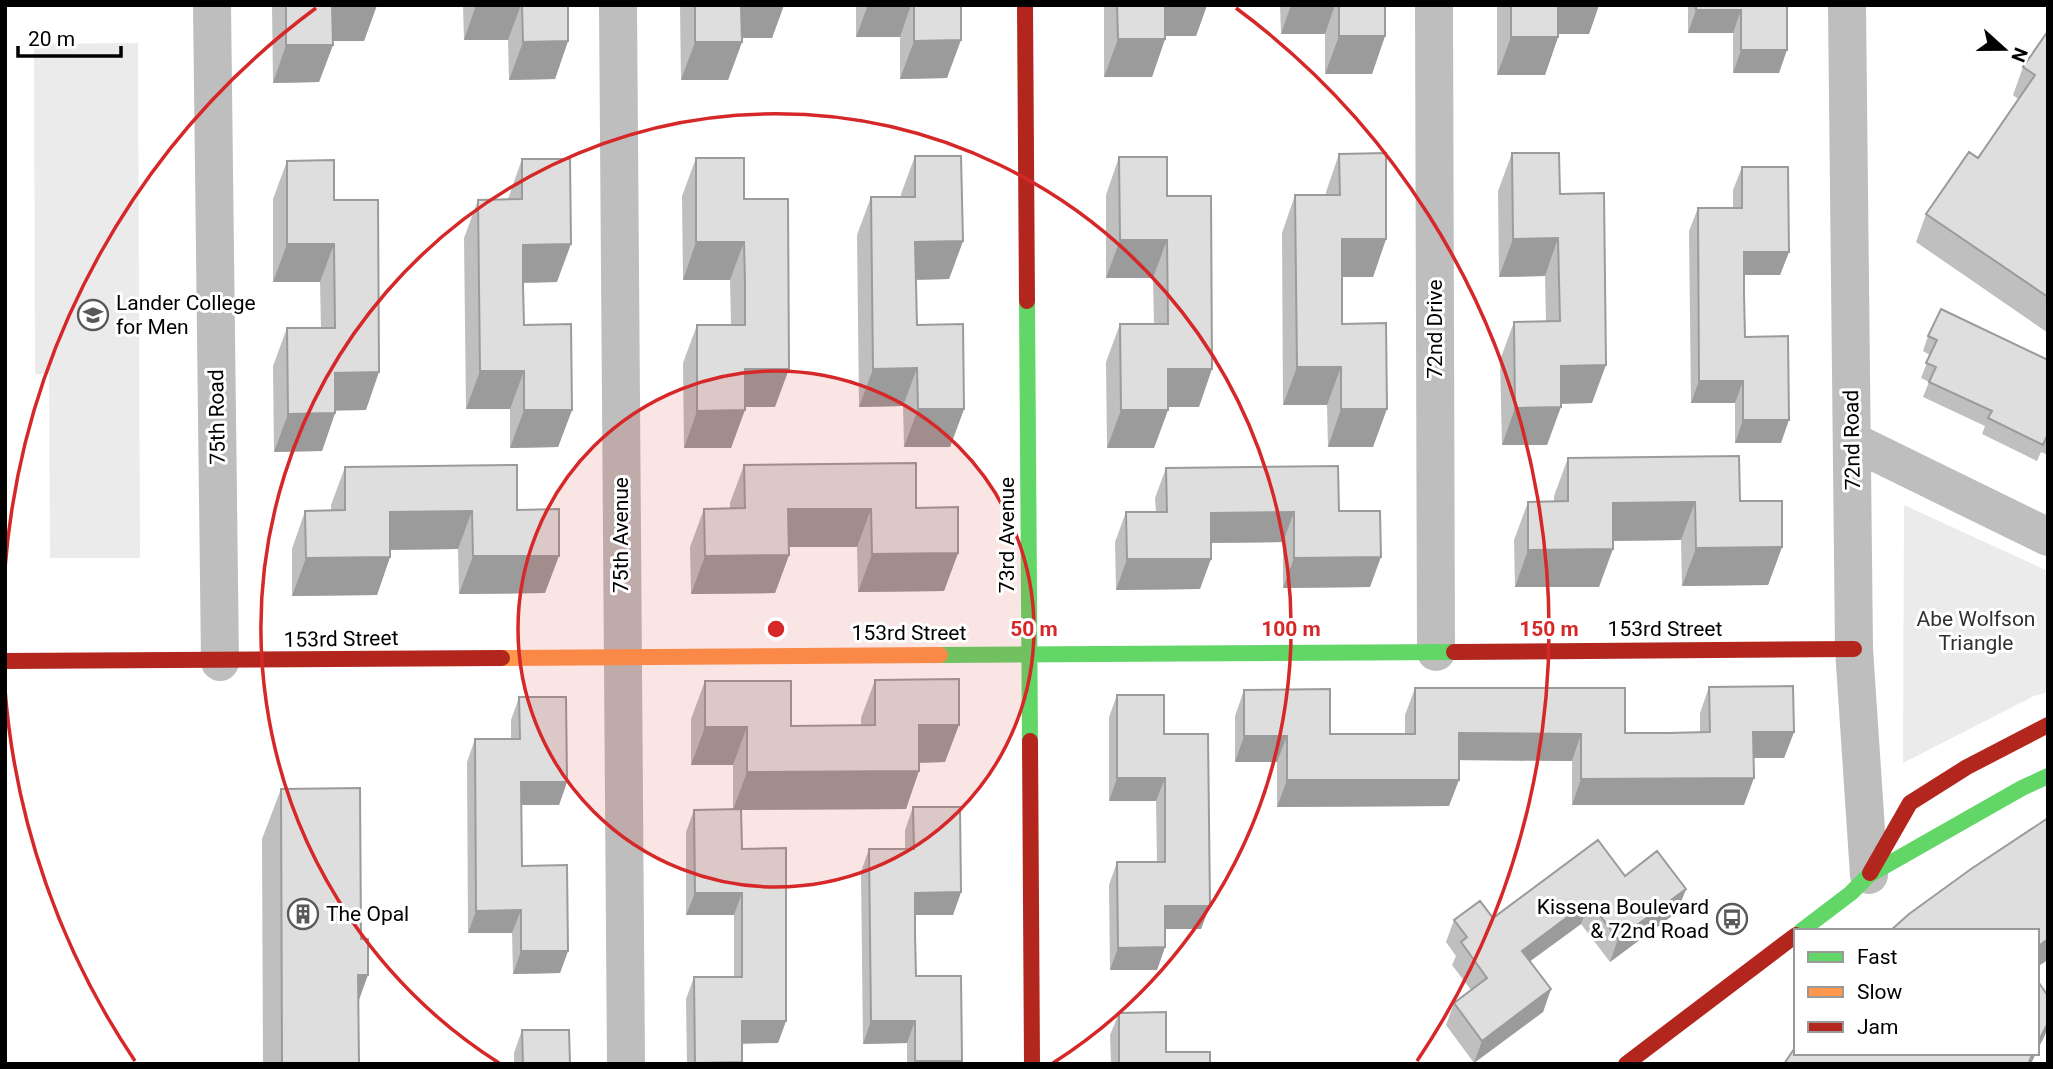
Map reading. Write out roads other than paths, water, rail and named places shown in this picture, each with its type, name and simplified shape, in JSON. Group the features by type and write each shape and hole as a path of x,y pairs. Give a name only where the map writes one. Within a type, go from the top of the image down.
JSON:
{"street":[{"name":"75th Road","path":"212,5 220,662"},
{"name":"75th Avenue","path":"618,5 626,1064"},
{"name":"73rd Avenue","path":"1025,5 1032,1064"},
{"name":"72nd Drive","path":"1434,5 1436,652"},
{"name":"72nd Road","path":"1847,5 1854,649 1869,875"},
{"path":"1852,441 2048,537"},
{"name":"153rd Street","path":"5,662 1854,649"},
{"path":"1804,929 1851,893 1869,875 1910,803 1967,767 2048,725"},
{"path":"1869,875 2048,776"},
{"path":"1628,1063 1794,937"}],"place":[{"name":"Lander College for Men","path":"93,315"},
{"name":"The Opal","path":"303,914"},
{"name":"Kissena Boulevard & 72nd Road","path":"1732,919"}],"park label":[{"name":"Abe Wolfson Triangle","path":"1976,631"}]}
